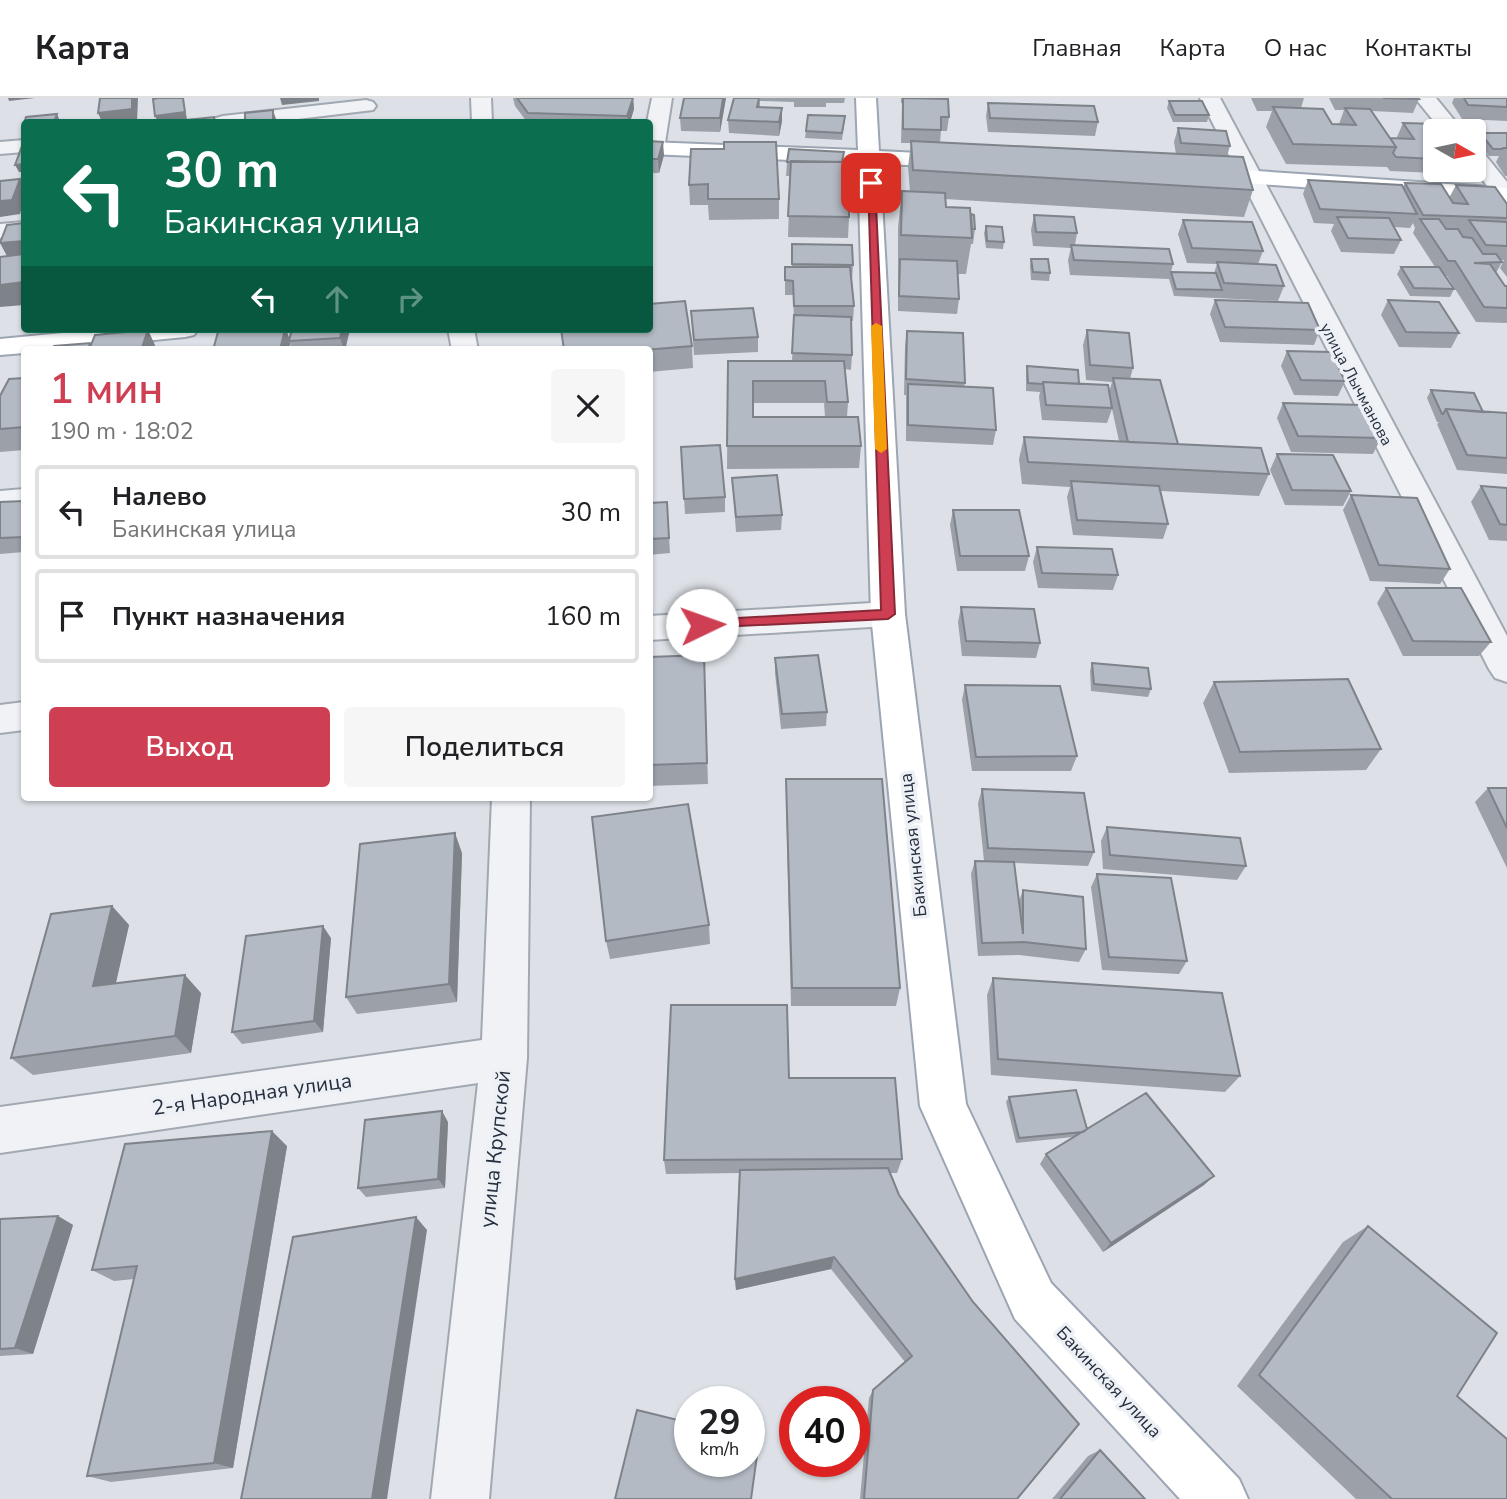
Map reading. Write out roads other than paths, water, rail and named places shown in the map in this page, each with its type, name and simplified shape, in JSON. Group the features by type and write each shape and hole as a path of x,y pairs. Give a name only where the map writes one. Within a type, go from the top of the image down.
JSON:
{"main road":[{"name":"Бакинская улица","path":"866,98 888,614 943,1106 1032,1301 1219,1499"},
{"path":"653,148 983,162"},
{"path":"1177,173 1507,195"},
{"path":"0,347 144,333"}],"street":[{"path":"481,98 482,119"},
{"path":"653,139 662,98"},
{"name":"улица Лычманова","path":"1210,98 1248,177 1507,669"},
{"path":"1425,98 1443,119"},
{"path":"256,119 367,109"},
{"path":"0,148 21,146"},
{"path":"1486,170 1507,195"},
{"path":"0,231 21,229"},
{"path":"0,502 21,499"},
{"path":"653,628 888,614"},
{"path":"0,719 21,716"},
{"name":"улица Крупской","path":"460,1499 505,1058 511,801"},
{"name":"2-я Народная улица","path":"0,1130 505,1058"}]}
